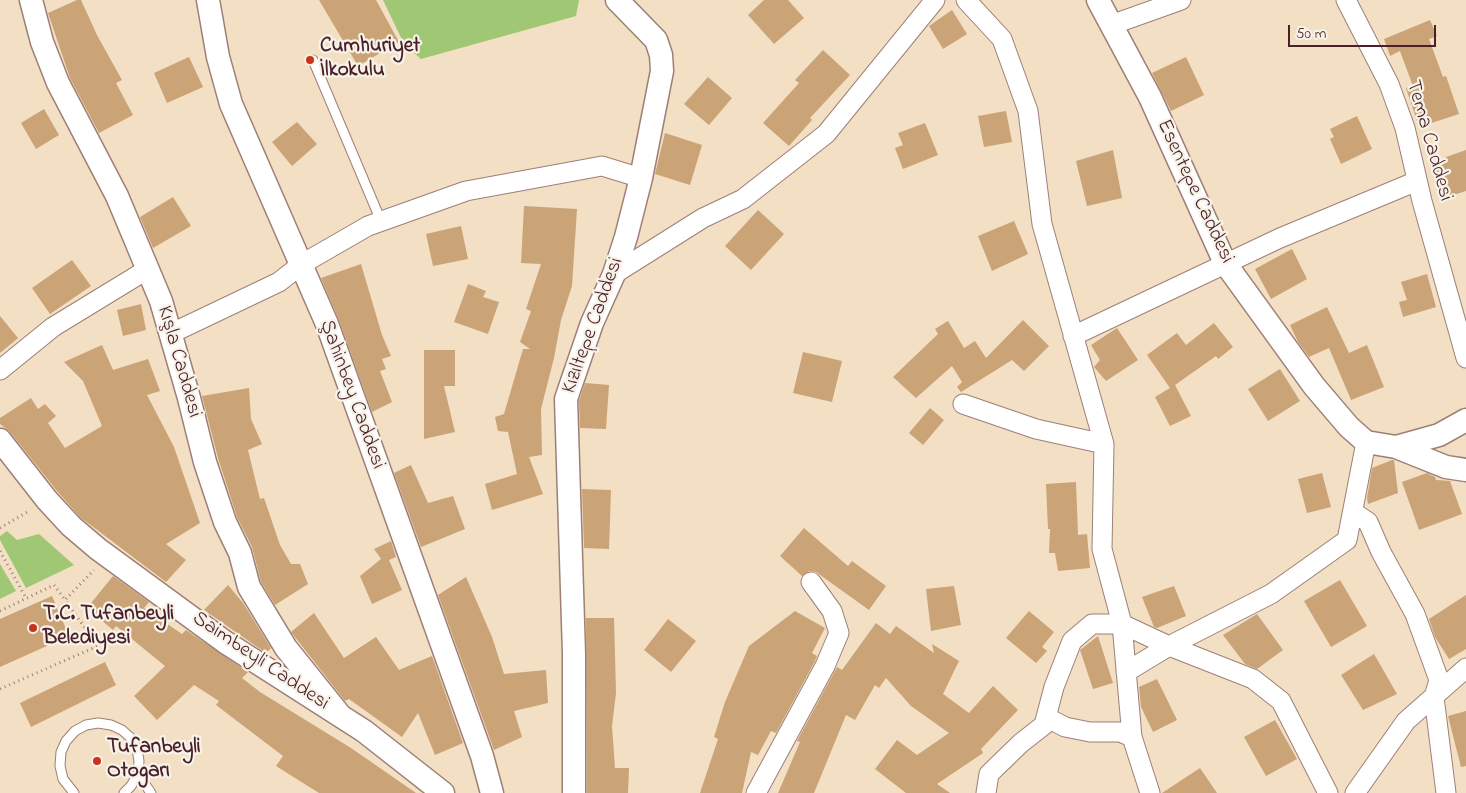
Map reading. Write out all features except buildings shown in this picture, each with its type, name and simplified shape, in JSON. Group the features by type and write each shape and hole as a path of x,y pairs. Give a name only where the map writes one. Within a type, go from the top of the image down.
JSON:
{"street":[{"name":"Kışla Caddesi","path":"31,0 42,42 58,82 97,154 148,269 172,333 205,462 225,522 240,553 249,587 286,648 339,714"},
{"name":"Şahinbey Caddesi","path":"208,0 218,58 231,104 302,264 343,367 482,756 492,793"},
{"name":"Kızıltepe Caddesi","path":"574,793 574,654 566,399 592,323 614,274 641,178 662,71 661,55 656,40 617,0"},
{"path":"614,274 703,218 743,199 826,134 935,0"},
{"path":"966,0 1002,39 1028,111 1042,224 1104,444 1102,549 1122,624 1132,737 1150,793"},
{"name":"Esentepe Caddesi","path":"1098,0 1150,97 1225,264 1332,408 1366,442"},
{"path":"1111,25 1181,0"},
{"name":"Tema Caddesi","path":"1346,0 1389,84 1405,128 1466,358"},
{"path":"172,333 278,282 302,264 368,226 466,191 602,166 641,178"},
{"path":"1074,336 1320,220 1351,210 1418,181"},
{"path":"0,370 53,327 148,269"},
{"path":"963,404 1036,429 1104,444"},
{"path":"1396,447 1439,435 1466,420"},
{"path":"1126,672 1169,646 1271,594 1348,540 1366,442 1396,447 1446,467 1466,470"},
{"name":"Saimbeyli Caddesi","path":"1,444 71,526 108,556 226,642 339,714 403,760 443,793"},
{"path":"1353,512 1368,522 1381,552 1415,614 1439,680 1434,697 1446,793"},
{"path":"756,793 825,666 839,633 832,611 811,582"},
{"path":"986,793 989,774 1044,724 1054,687 1072,641 1092,624 1122,624 1169,646 1253,679 1281,701 1328,793"},
{"path":"1355,793 1406,721 1466,668"},
{"path":"1046,717 1065,727 1090,732 1120,732 1132,737"}],"lane":[{"path":"313,60 381,221"},
{"path":"74,793 63,779 60,766 61,752 66,740 75,731 86,725 98,723 111,724 122,730 131,738 137,749 139,761 138,774 124,793"},
{"path":"138,774 151,793"}],"path":[{"path":"0,528 47,500"},
{"path":"0,551 26,598"},
{"path":"66,600 108,556"},
{"path":"0,611 54,585 98,646 0,688"}],"green space":[{"path":"383,0 579,0 576,16 421,59 404,44"},
{"path":"7,531 17,540 39,534 74,565 26,588 0,540 0,536"},
{"path":"0,564 16,591 0,599"}],"place":[{"name":"Cumhuriyet İlkokulu","path":"310,60"},
{"name":"T.C. Tufanbeyli Belediyesi","path":"33,628"},
{"name":"Tufanbeyli Otogarı","path":"97,761"}]}
